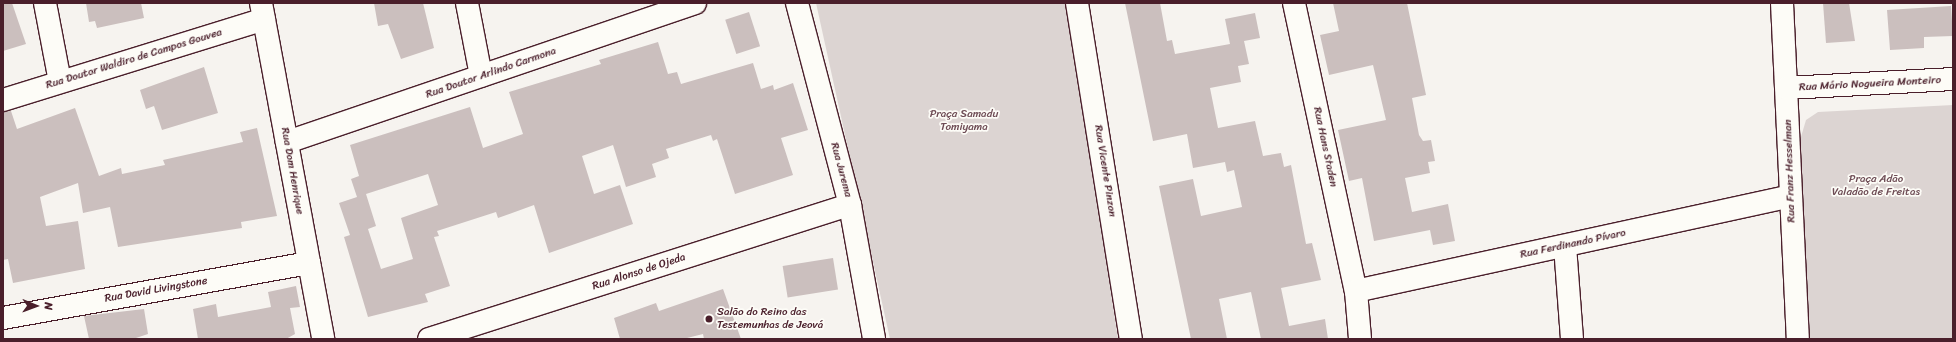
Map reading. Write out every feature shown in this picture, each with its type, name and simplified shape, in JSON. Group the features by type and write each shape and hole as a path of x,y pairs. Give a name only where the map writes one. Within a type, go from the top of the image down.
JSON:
{"street":[{"path":"45,3 60,82"},
{"path":"467,3 481,76"},
{"name":"Rua Doutor Arlindo Carmona","path":"287,142 695,3"},
{"name":"Rua Jurema","path":"797,3 850,205 874,339"},
{"name":"Rua Vicente Pinzon","path":"1077,3 1131,339"},
{"name":"Rua Hans Staden","path":"1294,3 1356,291 1360,339"},
{"name":"Rua Franz Hesselman","path":"1782,3 1798,339"},
{"name":"Rua Doutor Waldiro de Campos Gouvea","path":"3,100 60,82 263,11"},
{"name":"Rua Dom Henrique","path":"263,11 323,339"},
{"name":"Rua Mário Nogueira Monteiro","path":"1787,88 1953,79"},
{"name":"Rua Ferdinando Pívaro","path":"1356,291 1790,196"},
{"name":"Rua Alonso de Ojeda","path":"429,339 850,205"},
{"path":"1565,246 1572,339"},
{"name":"Rua David Livingstone","path":"3,318 309,262"}],"green space":[{"name":"Praça Samadu Tomiyama","path":"816,3 1066,3 1118,339 890,339"},
{"name":"Praça Adão Valadão de Freitas","path":"1953,105 1953,339 1808,339 1798,147 1806,120 1818,112"}],"building":[{"path":"3,3 12,3 26,44 3,51"},
{"path":"86,3 141,3 144,18 97,28 95,21 89,22"},
{"path":"374,3 423,3 434,48 401,59 388,24 378,26"},
{"path":"1125,3 1160,3 1167,41 1172,40 1175,54 1230,44 1225,19 1255,13 1260,38 1244,41 1249,64 1238,66 1241,82 1210,88 1218,128 1255,121 1263,156 1281,153 1284,167 1291,165 1306,244 1312,243 1321,280 1281,288 1289,326 1325,319 1328,339 1261,339 1251,292 1219,299 1227,339 1191,339 1159,186 1193,179 1201,216 1242,207 1234,170 1227,172 1225,162 1193,168 1187,134 1153,141"},
{"path":"1333,3 1407,3 1426,95 1412,98 1419,135 1423,141 1431,140 1435,161 1428,162 1430,173 1405,178 1412,212 1448,204 1455,241 1433,245 1430,230 1374,241 1362,178 1349,181 1338,130 1386,120 1373,65 1329,75 1320,35 1339,31"},
{"path":"1823,3 1849,3 1855,41 1826,43"},
{"path":"1951,6 1953,36 1924,37 1924,48 1890,50 1887,10"},
{"path":"749,12 760,46 736,54 725,20"},
{"path":"658,42 668,74 677,72 681,84 753,63 761,89 773,85 774,90 793,83 808,130 781,138 793,175 735,194 717,139 713,141 711,135 666,149 669,158 652,164 656,177 626,187 613,145 582,156 594,194 620,185 633,224 549,253 534,205 498,218 496,212 437,231 439,236 434,237 450,286 425,294 428,302 368,317 344,237 350,235 339,203 357,197 351,179 359,176 350,145 470,107 483,148 523,134 509,92 601,64 599,60","holes":["428,174 438,205 401,218 413,259 381,269 368,229 376,226 366,194"]},
{"path":"204,67 218,113 162,130 154,106 146,109 140,90"},
{"path":"75,108 99,176 121,168 122,174 165,165 163,160 243,142 240,132 257,128 277,216 241,222 242,228 118,247 110,207 83,213 78,183 40,197 46,226 78,221 85,269 13,283 8,259 3,260 3,112 11,111 17,129"},
{"path":"833,258 838,290 788,298 783,266"},
{"path":"296,286 300,307 290,308 295,334 286,339 198,339 193,309 216,304 218,317 271,307 268,292"},
{"path":"723,289 741,339 704,339 703,334 683,339 620,339 614,318 656,303 659,311"},
{"path":"144,309 148,334 133,339 89,339 84,316"}],"place":[{"name":"Salão do Reino das Testemunhas de Jeová","path":"709,319"}]}
